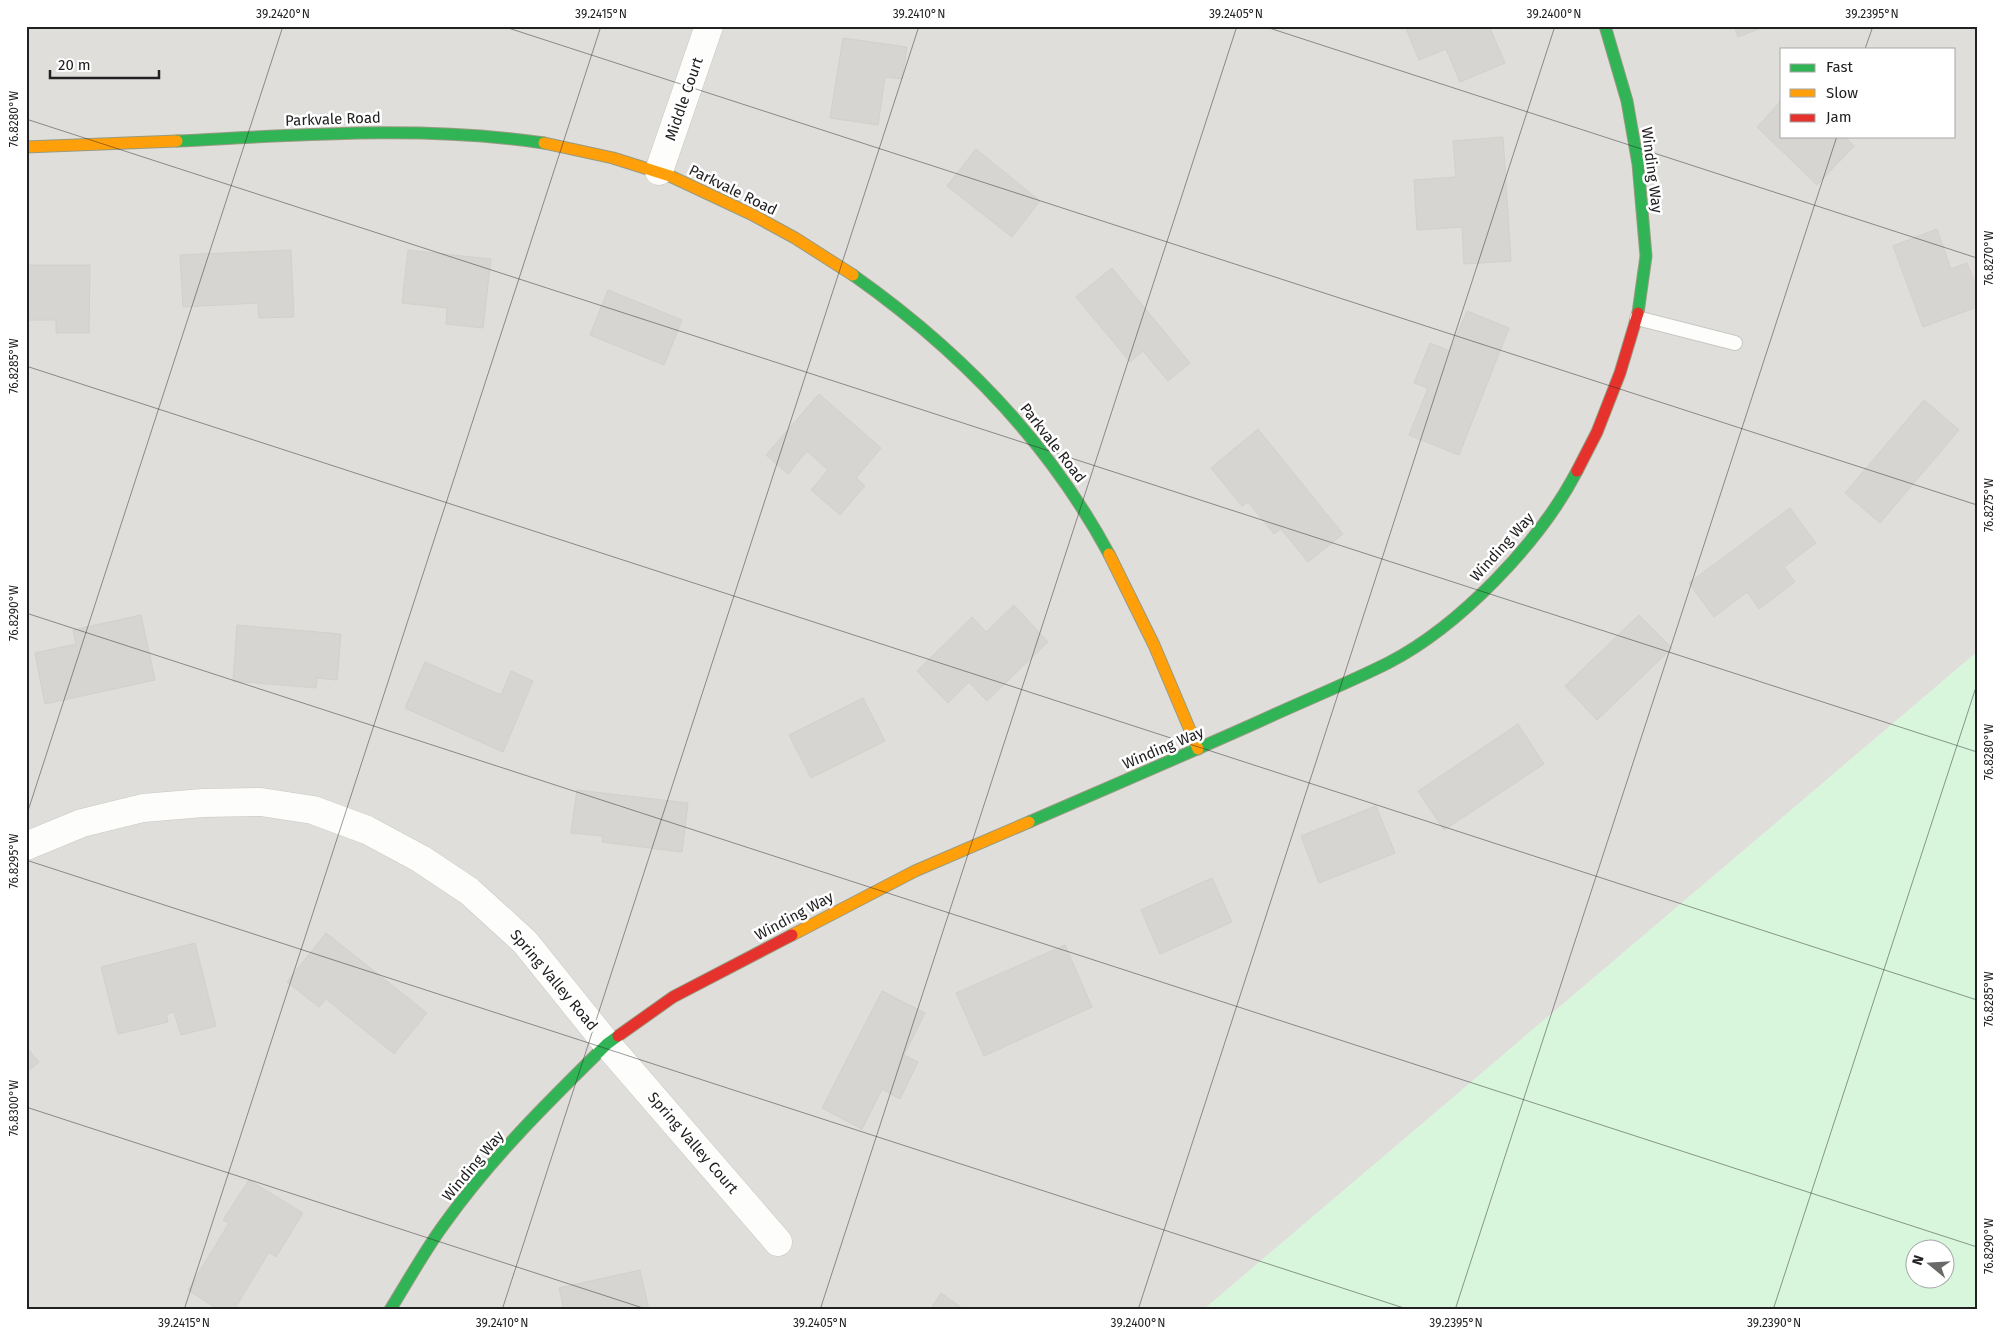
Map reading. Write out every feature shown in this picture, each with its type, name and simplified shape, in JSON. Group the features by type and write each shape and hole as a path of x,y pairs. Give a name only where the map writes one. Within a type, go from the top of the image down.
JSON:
{"street":[{"name":"Middle Court","path":"659,172 709,26"},
{"name":"Winding Way","path":"390,1310 446,1223 488,1170 545,1105 608,1044 673,997 898,880 1198,749 1390,662 1441,628 1483,592 1526,547 1563,497 1598,432 1620,374 1637,318 1646,256 1638,164 1627,101 1605,26"},
{"name":"Parkvale Road","path":"26,147 79,147 396,131 476,135 559,146 659,172 755,214 847,271 925,330 998,398 1063,478 1106,547 1149,630 1198,749"},
{"name":"Spring Valley Road","path":"26,846 82,824 143,808 203,803 261,802 313,810 367,830 421,859 469,891 525,942 608,1044"},
{"name":"Spring Valley Court","path":"608,1044 778,1242"}],"lane":[{"path":"1637,318 1735,343"}],"shaded area":[{"path":"26,26 1977,26 1977,652 1203,1310 26,1310"}],"green space":[{"path":"1977,652 1977,1310 1203,1310"}],"building":[{"path":"1405,26 1489,26 1505,63 1460,82 1446,49 1419,60"},
{"path":"1734,26 1766,26 1738,37"},
{"path":"843,38 907,47 902,79 885,77 878,125 830,118"},
{"path":"1780,102 1780,138 1846,138 1854,146 1817,185 1757,127"},
{"path":"1503,137 1511,261 1464,264 1462,227 1417,230 1414,180 1456,177 1453,141"},
{"path":"976,149 1040,201 1012,237 947,186"},
{"path":"1937,229 1951,269 1967,263 1977,289 1977,307 1923,327 1893,246"},
{"path":"291,250 294,317 259,318 258,303 183,307 180,255"},
{"path":"408,250 491,259 483,328 446,324 447,308 402,303"},
{"path":"26,265 90,265 89,333 56,333 56,320 26,320"},
{"path":"1112,268 1190,363 1168,381 1143,351 1130,362 1076,297"},
{"path":"608,290 682,320 664,365 590,335"},
{"path":"1467,311 1509,328 1459,455 1409,435 1428,388 1414,383 1430,343 1450,351"},
{"path":"819,394 881,448 856,478 865,486 840,515 811,490 828,470 807,451 788,474 766,455"},
{"path":"1924,400 1959,430 1880,523 1845,493"},
{"path":"1258,429 1343,534 1308,562 1281,529 1274,534 1248,502 1242,506 1211,468"},
{"path":"1790,508 1816,543 1784,567 1795,582 1759,609 1747,592 1714,617 1689,583"},
{"path":"1014,605 1048,642 987,701 969,682 948,703 917,671 972,617 986,632"},
{"path":"141,615 155,680 45,704 35,653 76,644 73,630"},
{"path":"1639,615 1672,648 1597,720 1565,686"},
{"path":"237,625 341,634 337,680 317,678 316,688 233,681"},
{"path":"425,662 501,695 511,671 533,681 503,752 405,708"},
{"path":"863,698 885,741 811,778 789,735"},
{"path":"1518,724 1544,764 1444,830 1418,791"},
{"path":"577,790 688,803 682,852 602,842 603,836 571,833"},
{"path":"1376,806 1395,853 1319,883 1301,836"},
{"path":"1212,878 1232,922 1160,954 1141,910"},
{"path":"326,933 427,1013 394,1054 326,999 319,1007 287,982"},
{"path":"195,943 216,1026 181,1035 174,1012 166,1014 168,1022 118,1034 101,967"},
{"path":"1065,945 1092,1007 984,1056 956,993"},
{"path":"882,991 925,1013 904,1055 918,1062 900,1099 882,1089 862,1129 822,1108"},
{"path":"26,1047 39,1062 26,1073"},
{"path":"249,1180 303,1213 276,1257 269,1252 234,1310 219,1310 188,1290 229,1223 223,1220"},
{"path":"640,1270 649,1310 564,1310 559,1288"},
{"path":"941,1293 965,1310 930,1310"}],"traffic: fast":[{"path":"1605,26 1627,101 1638,164 1646,256 1638,313"},
{"path":"177,141 315,134 406,133 452,134 544,143"},
{"path":"853,275 929,334 997,400 1058,473 1085,513 1109,554"},
{"path":"1029,822 1356,678 1388,663 1415,647 1470,605 1496,580 1542,526 1577,471"},
{"path":"390,1310 438,1233 482,1175 543,1108 607,1044 618,1036"}],"traffic: slow":[{"path":"26,147 177,141"},
{"path":"544,143 613,158 670,176 751,214 795,238 853,275"},
{"path":"1109,554 1154,645 1198,749"},
{"path":"792,935 915,871 1029,822"}],"traffic: jam":[{"path":"1577,471 1597,432 1620,373 1638,313"},
{"path":"618,1036 673,997 792,935"}]}
